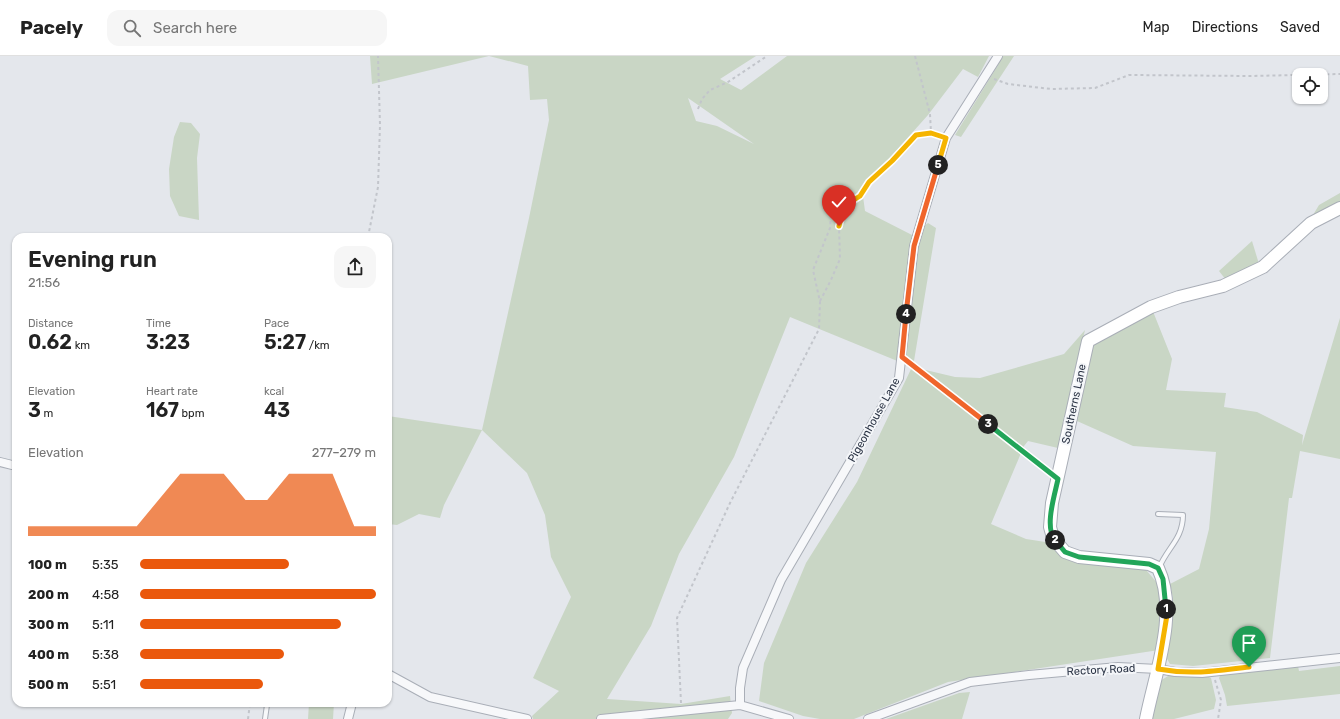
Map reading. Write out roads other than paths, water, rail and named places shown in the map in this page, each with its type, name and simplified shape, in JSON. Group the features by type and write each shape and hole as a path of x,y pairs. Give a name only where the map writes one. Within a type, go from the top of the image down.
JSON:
{"street":[{"name":"Pigeonhouse Lane","path":"740,705 740,688 744,668 781,580 898,378 902,357 914,246 946,138 998,56"},
{"name":"Southerns Lane","path":"1158,568 1149,564 1079,557 1065,552 1053,538 1050,527 1052,503 1088,341 1152,307 1179,296 1223,286 1262,267 1311,223 1340,208"},
{"path":"0,462 12,465"},
{"path":"1146,719 1158,669 1167,615 1163,579 1158,568"},
{"name":"Rectory Road","path":"868,719 970,682 1092,669 1132,667 1175,672 1202,673 1340,658"},
{"path":"392,676 430,697 527,719"},
{"path":"601,719 740,705 789,719"},
{"path":"348,719 351,707"}],"lane":[{"path":"1158,514 1183,515 1183,524 1177,539 1158,568"},
{"path":"265,719 267,707"}]}
